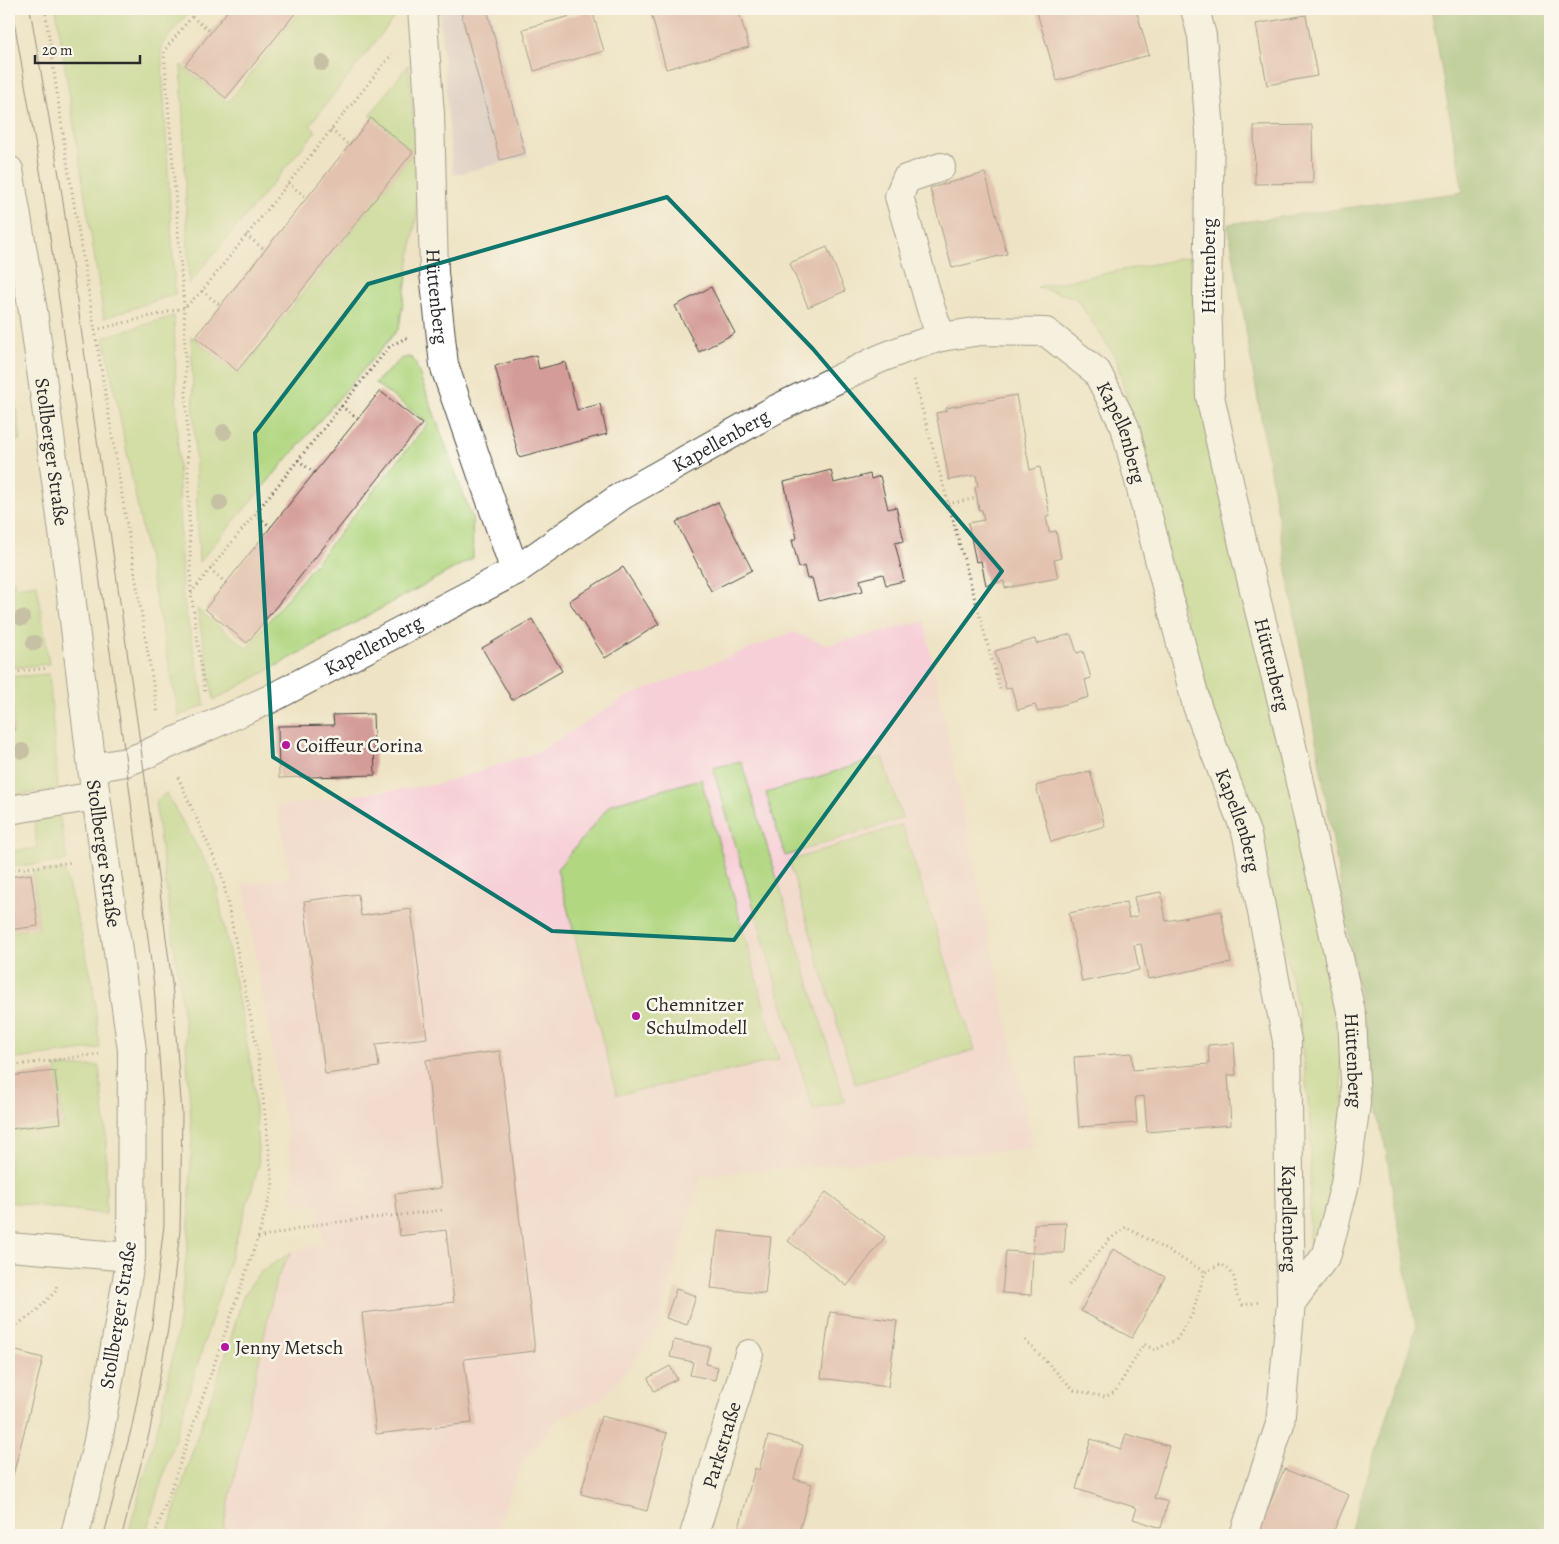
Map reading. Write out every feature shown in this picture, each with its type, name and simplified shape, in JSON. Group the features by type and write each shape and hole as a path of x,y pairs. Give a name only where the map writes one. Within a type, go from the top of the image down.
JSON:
{"street":[{"name":"Hüttenberg","path":"1195,9 1202,36 1210,131 1207,298 1210,396 1246,558 1283,706 1352,1016 1356,1102 1346,1184 1327,1254 1291,1297"},
{"name":"Hüttenberg","path":"423,21 430,114 434,274 444,365 515,570"},
{"path":"941,167 906,179 899,196 930,309 941,337"},
{"name":"Stollberger Straße","path":"9,170 33,311 66,554 92,768 132,1050 131,1257 98,1441 75,1535"},
{"name":"Kapellenberg","path":"92,768 126,762 270,699 515,570 623,495 778,408 879,359 941,337 981,331 1046,332 1097,372 1126,428 1197,706 1247,835 1287,1041 1291,1297 1280,1424 1244,1535"},
{"path":"9,810 96,796"},
{"path":"9,1247 131,1257"},
{"name":"Parkstraße","path":"694,1535 749,1354"}],"path":[{"path":"198,9 164,52 184,308 191,593 210,726"},
{"path":"192,17 211,32"},
{"path":"95,330 184,308 202,291 398,47 423,21"},
{"path":"331,130 349,145"},
{"path":"288,183 307,198"},
{"path":"246,236 265,250"},
{"path":"202,291 220,306"},
{"path":"191,593 390,346 439,320"},
{"path":"907,348 919,400 1001,694"},
{"path":"341,406 358,419"},
{"path":"298,460 314,473"},
{"path":"948,504 977,498"},
{"path":"255,514 271,527"},
{"path":"210,570 226,583"},
{"path":"9,673 79,664"},
{"path":"9,870 43,866"},
{"path":"10,1076 9,1068 132,1050"},
{"path":"258,1238 321,1224 444,1210"},
{"path":"1069,1285 1108,1240 1126,1227 1206,1272"},
{"path":"9,1330 33,1314 56,1291 63,1252"},
{"path":"1025,1340 1074,1390 1105,1397 1115,1392 1144,1344 1155,1350 1176,1340 1192,1315 1206,1272 1221,1264 1228,1268 1236,1278 1238,1299 1243,1305 1291,1297"}],"highlighted area":[{"path":"667,197 813,349 1002,571 734,940 552,931 273,757 255,433 368,284"}],"shaded area":[{"path":"439,9 490,9 528,156 453,175"},
{"name":"Chemnitzer Schulmodell","path":"924,621 1033,1148 701,1175 657,1331 603,1399 560,1418 527,1455 511,1489 496,1535 222,1535 276,1280 291,1252 323,1244 318,1203 302,1206 291,1196 294,1174 243,884 290,876 277,806 440,784 540,751 624,698 793,632 828,645"}],"green space":[{"path":"56,9 191,9 161,46 175,294 104,318"},
{"path":"302,9 401,9 310,125 316,131 189,284 181,65 228,102"},
{"path":"1431,9 1550,9 1550,1535 1349,1535 1416,1328 1228,224 1463,192"},
{"path":"408,65 421,186 399,328 199,562 191,336 238,375 414,152 370,115"},
{"path":"1189,257 1202,396 1337,991 1343,1104 1327,1231 1309,1245 1311,1129 1298,1008 1261,843 1205,691 1116,358 1076,298 1037,287"},
{"path":"174,316 182,593 205,705 179,716 104,337"},
{"path":"412,358 415,362 472,518 473,558 214,700 197,609 247,648 428,423 375,383 401,359"},
{"path":"9,364 21,440 9,442"},
{"path":"9,580 13,580 15,587 37,584 49,664 9,668"},
{"path":"49,674 58,789 9,796 9,733 14,732 9,677"},
{"path":"882,757 902,818 785,856 766,793"},
{"path":"741,761 845,1101 813,1110 713,768"},
{"path":"701,779 779,1060 617,1095 557,869 611,804"},
{"path":"166,793 215,878 253,1077 259,1165 145,1535 128,1535 158,1426 177,1337 188,1241 192,1139 185,1027 155,802"},
{"path":"59,813 67,861 9,867 9,852 37,848 34,817"},
{"path":"902,825 975,1050 855,1084 789,861"},
{"path":"64,870 93,985 100,1048 9,1060 9,932 39,928 33,872"},
{"path":"99,1066 106,1135 106,1214 9,1202 9,1131 63,1125 56,1067"},
{"path":"291,1252 276,1280 222,1535 167,1535 243,1297 258,1274"}],"building":[{"path":"229,9 299,9 226,98 185,65"},
{"path":"460,9 487,9 525,153 500,160"},
{"path":"650,9 738,9 749,47 666,69"},
{"path":"1036,9 1136,9 1149,55 1057,81"},
{"path":"592,10 604,51 534,71 523,29"},
{"path":"1306,15 1317,76 1267,85 1256,24"},
{"path":"371,118 413,152 237,371 195,337"},
{"path":"1312,125 1313,183 1255,184 1254,126"},
{"path":"985,173 1007,254 952,268 930,188"},
{"path":"827,247 845,291 808,307 790,263"},
{"path":"711,287 735,333 699,352 675,306"},
{"path":"536,355 539,369 565,362 577,410 600,404 607,434 519,457 495,366"},
{"path":"380,391 422,424 247,643 205,609"},
{"path":"1016,395 1030,470 1040,467 1050,516 1046,516 1049,532 1056,531 1061,558 1054,560 1058,578 1005,588 1004,581 986,585 981,561 976,562 968,523 984,520 982,510 979,510 975,487 978,486 976,475 949,480 936,413 946,411 946,408"},
{"path":"831,470 834,483 870,474 871,479 880,476 888,509 896,507 904,541 895,543 904,581 886,585 883,574 860,580 863,591 818,601 812,578 807,579 804,566 799,568 792,540 797,538 784,482"},
{"path":"718,502 752,570 711,591 676,522"},
{"path":"623,567 659,624 605,658 569,601"},
{"path":"532,619 562,671 512,700 482,648"},
{"path":"1071,634 1077,653 1083,651 1091,678 1085,680 1089,697 1038,712 1035,705 1018,710 1011,687 1006,689 995,651 1035,639 1036,644"},
{"path":"9,703 14,731 9,732"},
{"path":"373,714 375,775 279,778 278,726 334,725 333,715"},
{"path":"1090,771 1105,826 1051,842 1036,786"},
{"path":"31,874 38,926 9,930 9,877"},
{"path":"1161,892 1166,921 1221,911 1231,963 1148,979 1141,944 1134,945 1139,970 1082,982 1069,913 1126,902 1129,918 1138,916 1134,897"},
{"path":"358,894 361,916 411,909 427,1038 376,1044 379,1067 325,1074 304,901"},
{"path":"1234,1043 1236,1075 1228,1075 1231,1125 1147,1132 1144,1096 1135,1097 1137,1123 1079,1127 1074,1057 1132,1053 1133,1070 1209,1064 1208,1045"},
{"path":"500,1051 535,1351 464,1359 472,1423 376,1434 362,1313 454,1302 446,1230 400,1236 395,1194 441,1188 426,1060"},
{"path":"55,1071 61,1123 9,1129 9,1076"},
{"path":"826,1192 885,1237 847,1286 788,1241"},
{"path":"1066,1223 1064,1253 1033,1253 1034,1224"},
{"path":"718,1231 771,1237 765,1294 711,1288"},
{"path":"1113,1249 1165,1277 1132,1338 1081,1311"},
{"path":"1006,1251 1033,1253 1031,1295 1002,1293"},
{"path":"676,1289 696,1296 687,1325 666,1318"},
{"path":"830,1312 897,1321 888,1387 821,1378"},
{"path":"674,1340 710,1347 706,1364 718,1367 715,1380 690,1375 693,1362 670,1357"},
{"path":"9,1349 43,1358 9,1491"},
{"path":"670,1366 677,1379 654,1391 648,1378"},
{"path":"601,1416 667,1433 647,1511 581,1494"},
{"path":"1126,1434 1169,1446 1154,1498 1168,1502 1161,1528 1133,1519 1137,1508 1076,1489 1091,1439 1121,1449"},
{"path":"768,1436 803,1445 794,1479 812,1484 798,1535 737,1535 755,1468 759,1470"},
{"path":"1284,1469 1349,1495 1332,1535 1257,1535"}],"tram line":[{"path":"12,9 42,182 126,762 154,986 163,1111 164,1225 152,1325 132,1426 104,1535"},
{"path":"30,9 60,181 142,756 172,983 182,1114 180,1231 168,1329 150,1430 122,1535"}],"place":[{"name":"Coiffeur Corina","path":"286,745"},
{"name":"Chemnitzer Schulmodell","path":"636,1016"},
{"name":"Jenny Metsch","path":"225,1347"}]}
